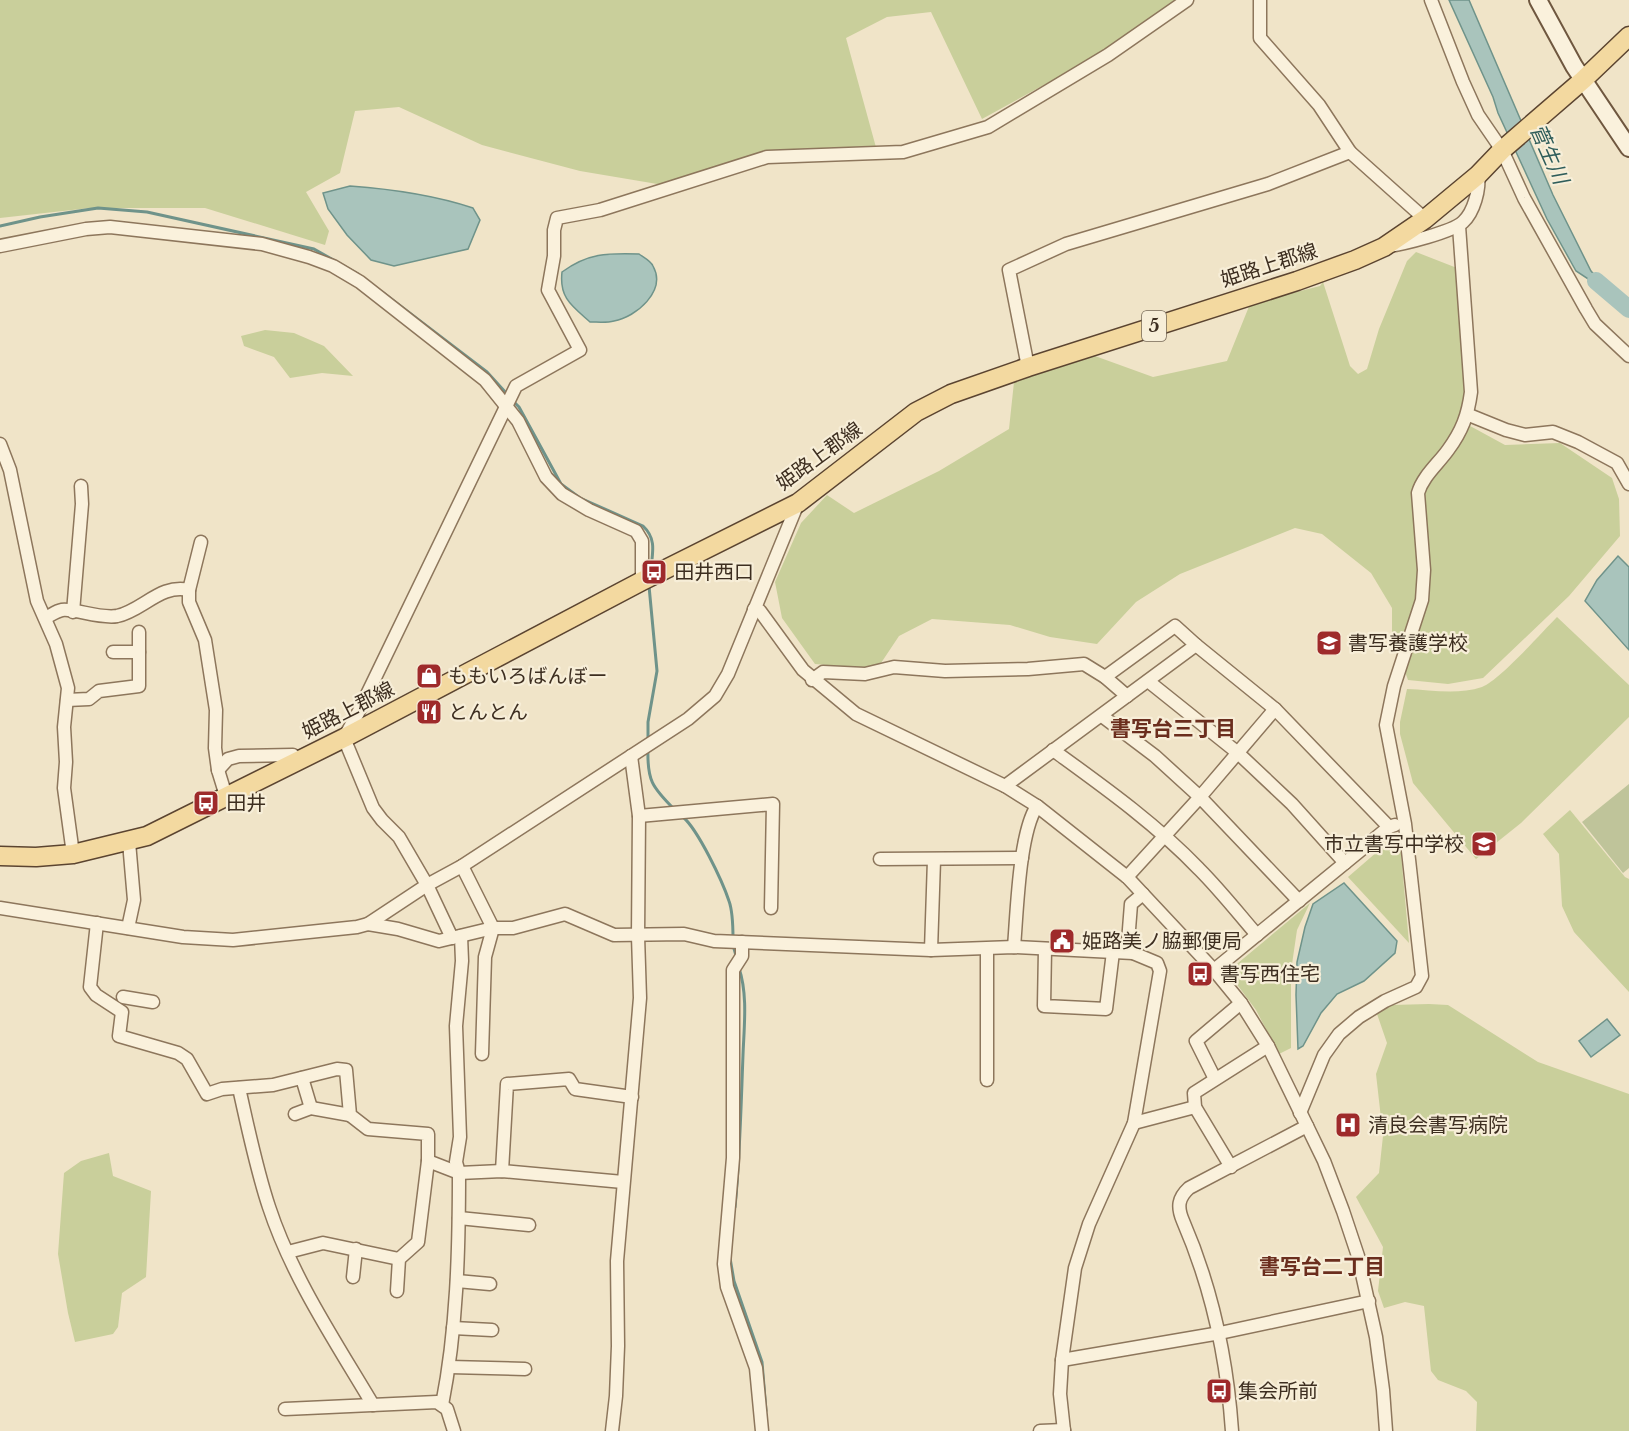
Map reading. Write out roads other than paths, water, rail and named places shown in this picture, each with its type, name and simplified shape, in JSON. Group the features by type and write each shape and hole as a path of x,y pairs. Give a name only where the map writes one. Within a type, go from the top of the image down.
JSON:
{"main road":[{"path":"1538,0 1578,83 1629,148"},
{"name":"姫路上郡線","path":"0,856 36,857 73,854 147,836 344,738 642,581 798,503 916,412 951,394 1297,281 1384,247 1425,219 1478,175 1629,36"}],"street":[{"path":"442,1405 450,1367 457,1281 459,1173 456,1162 460,1137 456,1026 462,961 456,937 427,885 399,837 373,808 344,738 516,386 580,350 548,290 557,218 600,210 766,157 903,152 988,127 1108,55 1187,0"},
{"path":"1260,0 1260,38 1319,105 1350,152 1425,219"},
{"path":"1431,0 1475,107 1505,148 1524,198 1595,324 1629,356"},
{"path":"1028,367 1009,270 1066,244 1268,184 1350,152"},
{"path":"1384,247 1418,240 1459,226 1466,220 1473,204 1479,184 1478,175"},
{"path":"1300,1113 1324,1055 1339,1034 1359,1017 1385,1001 1416,987 1422,976 1405,824 1386,725 1394,686 1422,600 1424,570 1418,493 1420,484 1449,449 1468,415 1471,392 1459,226"},
{"path":"0,246 86,229 110,227 262,244 333,266 360,282 484,380 518,421 546,477 562,494 589,510 636,531 642,541 642,581"},
{"path":"1468,415 1525,435 1553,432 1578,442 1617,464 1629,484"},
{"path":"0,444 10,470 38,601 56,644 68,688 64,727 66,762 63,788 73,854"},
{"path":"73,612 87,505 81,486"},
{"path":"0,908 183,937 233,940 368,924 427,885 462,866 688,719 715,696 728,675 798,503"},
{"path":"201,542 189,590 189,602 205,640 216,710 215,748 218,770 226,796"},
{"path":"45,618 62,610 96,616 118,616 170,590 182,588 189,590"},
{"path":"754,609 760,611 812,680 856,714 1005,786 1037,806 1127,877 1214,970 1241,1003 1268,1046 1324,1161 1343,1211 1369,1300 1382,1379 1386,1431"},
{"path":"1105,677 1175,626 1275,709 1389,827"},
{"path":"67,700 89,699 99,690 139,686 139,632"},
{"path":"1005,786 1196,645"},
{"path":"113,652 139,652"},
{"path":"812,680 823,672 865,674 894,667 957,671 1028,669 1084,664 1105,677 1127,696"},
{"path":"1148,681 1238,753 1292,804 1345,863"},
{"path":"1127,877 1275,709"},
{"path":"1102,716 1155,756 1200,796 1299,901"},
{"path":"1053,750 1116,796 1164,836 1200,870 1257,935"},
{"path":"218,770 228,759 239,756 293,755 299,760"},
{"path":"612,1431 617,1376 617,1261 622,1182 640,998 639,816 631,756"},
{"path":"639,816 773,804 771,908"},
{"path":"1014,947 1022,858 1032,813 1037,806"},
{"path":"1214,970 1389,827 1405,824"},
{"path":"128,928 134,900 129,842"},
{"path":"880,859 1022,858"},
{"path":"931,950 934,860"},
{"path":"462,866 493,928 485,957 482,1054"},
{"path":"1133,953 1128,942 1131,904 1143,894"},
{"path":"368,924 398,929 439,941 493,928 513,928 564,914 614,935 684,934 714,942 931,950 1014,947 1133,953 1157,963 1160,970 1134,1123 1089,1224 1075,1268 1062,1360 1060,1394 1064,1431 1040,1431"},
{"path":"97,923 90,987 96,994 122,1012 119,1035 178,1053 187,1059 207,1094 222,1089 273,1085 337,1069 346,1070 350,1115"},
{"path":"742,942 742,956 733,970 733,1158 724,1264 727,1287 756,1368 762,1431"},
{"path":"987,949 987,1080"},
{"path":"1045,949 1044,1006 1106,1009 1113,952"},
{"path":"123,997 153,1002"},
{"path":"1215,1079 1196,1041 1241,1003"},
{"path":"1231,1167 1195,1107 1194,1092 1268,1046"},
{"path":"302,1078 311,1108"},
{"path":"502,1171 507,1084 569,1079 575,1089 632,1097"},
{"path":"239,1088 252,1150 269,1209 321,1318 373,1405"},
{"path":"1134,1123 1195,1107"},
{"path":"295,1114 311,1108 350,1115 368,1129 428,1134 428,1161 418,1242 399,1259 397,1291"},
{"path":"1232,1431 1220,1333 1205,1279 1179,1203 1182,1194 1189,1188 1307,1126"},
{"path":"428,1161 459,1173 502,1171 622,1182"},
{"path":"459,1218 529,1225"},
{"path":"288,1252 323,1243 399,1259"},
{"path":"353,1277 356,1249"},
{"path":"457,1281 490,1284"},
{"path":"1062,1360 1220,1333 1369,1300"},
{"path":"453,1328 492,1330"},
{"path":"450,1367 525,1369"},
{"path":"285,1409 438,1402 447,1409 454,1431"}],"water":[{"path":"1449,0 1469,0 1553,195 1591,271 1614,296 1576,271 1547,219"},
{"path":"350,186 412,193 458,203 473,208 480,220 468,249 394,266 371,260 347,235 328,209 323,193"},
{"path":"639,254 653,266 656,285 647,301 631,314 611,322 590,322 568,301 563,289 562,272 571,266 598,256"},
{"path":"1618,556 1629,567 1629,650 1585,601 1597,580"},
{"path":"1344,883 1397,941 1395,953 1364,981 1337,994 1321,1013 1303,1046 1298,1049 1297,962 1305,927 1313,904"},
{"path":"1607,1019 1620,1035 1591,1057 1579,1041"}],"waterway":[{"path":"0,226 98,208 147,212 314,249 358,274"},
{"name":"菅生川","path":"1596,281 1629,309"},
{"path":"382,292 487,372 507,394"},
{"path":"513,401 519,407 561,484 580,498 643,526 650,535 653,545 651,568"},
{"path":"648,740 648,722 657,671 649,586"},
{"path":"648,749 652,782 674,809"},
{"path":"683,817 702,844 726,892 731,910 733,939"},
{"path":"733,945 737,959"},
{"path":"735,1207 745,1011 744,989 739,968"},
{"path":"730,1258 734,1281 762,1362 766,1411"}],"place":[{"name":"田井西口","path":"654,572"},
{"name":"書写養護学校","path":"1329,643"},
{"name":"ももいろばんぼー","path":"429,676"},
{"name":"とんとん","path":"429,712"},
{"name":"田井","path":"206,803"},
{"name":"市立書写中学校","path":"1484,844"},
{"name":"姫路美ノ脇郵便局","path":"1062,941"},
{"name":"書写西住宅","path":"1200,974"},
{"name":"清良会書写病院","path":"1348,1125"},
{"name":"集会所前","path":"1219,1391"}],"district":[{"name":"書写台三丁目","path":"1173,729"},
{"name":"書写台二丁目","path":"1322,1267"}]}
